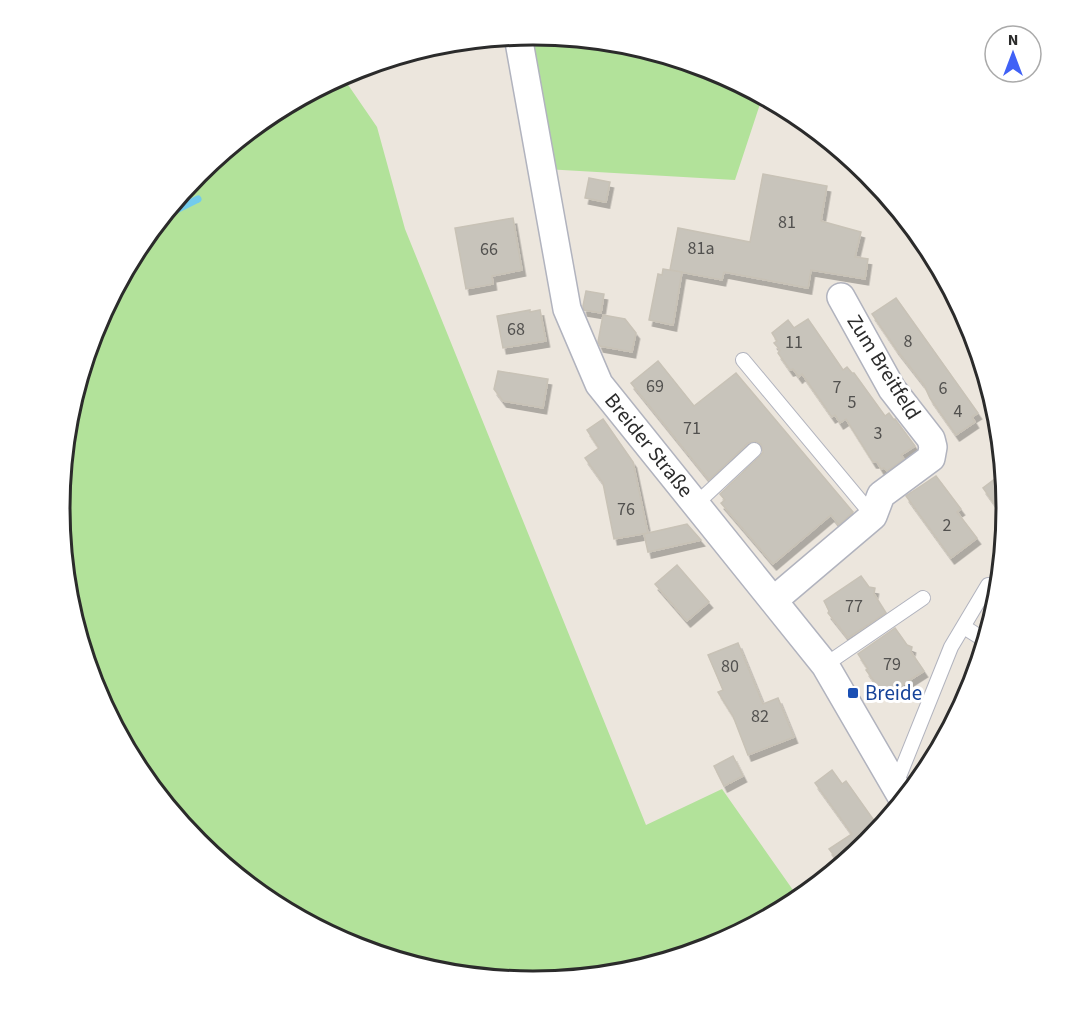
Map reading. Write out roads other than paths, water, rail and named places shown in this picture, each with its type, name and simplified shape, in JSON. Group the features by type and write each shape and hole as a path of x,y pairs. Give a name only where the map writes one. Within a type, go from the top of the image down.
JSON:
{"street":[{"name":"Breider Straße","path":"520,45 567,309 599,384 825,665 900,792"},
{"name":"Zum Breitfeld","path":"774,600 873,516 880,495 931,458 933,447 931,439 892,389 841,297"}],"lane":[{"path":"743,360 873,516"},
{"path":"696,504 754,450"},
{"path":"900,792 951,646 988,585"},
{"path":"825,665 923,597"},
{"path":"964,627 978,636"}],"waterway":[{"path":"181,207 198,199"}],"place":[{"name":"Breide","path":"853,693"}]}
